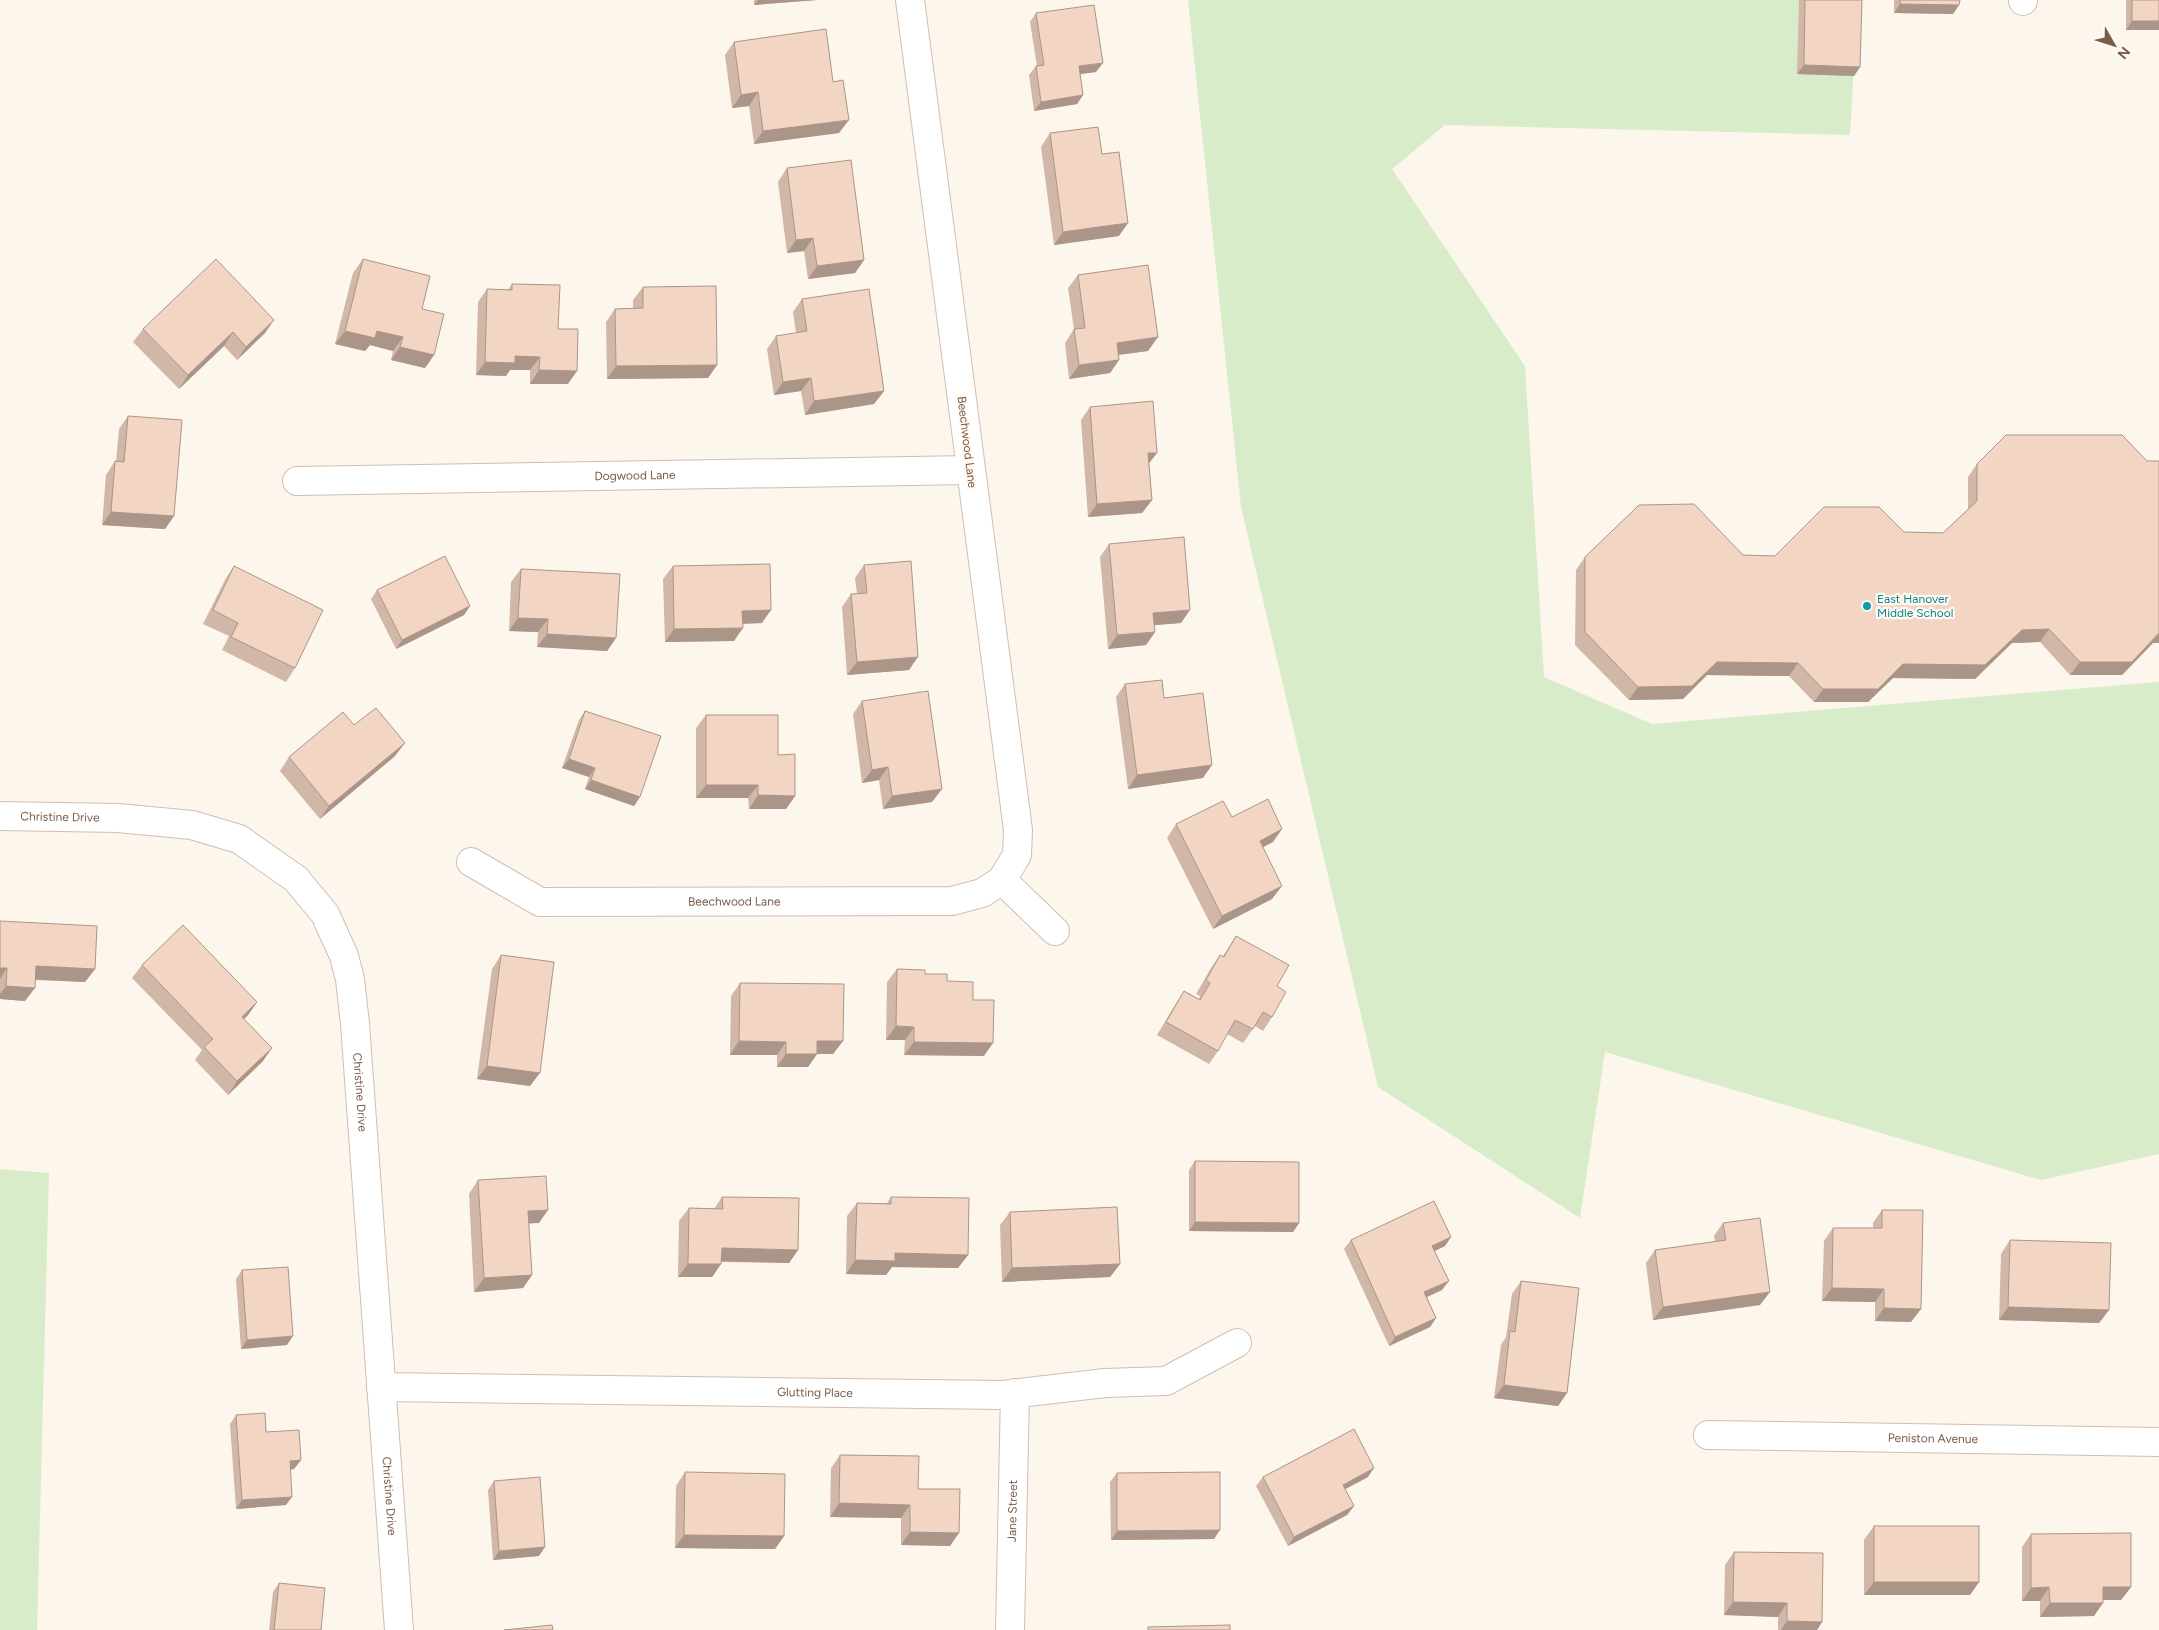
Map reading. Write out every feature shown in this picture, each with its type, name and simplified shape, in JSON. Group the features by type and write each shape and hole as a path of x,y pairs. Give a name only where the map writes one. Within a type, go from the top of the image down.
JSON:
{"street":[{"name":"Beechwood Lane","path":"471,862 540,902 952,901 982,893 1002,880 1017,855 1018,830 910,0"},
{"name":"Dogwood Lane","path":"298,481 970,470"},
{"name":"Christine Drive","path":"0,816 118,818 192,825 239,839 296,879 324,914 344,956 350,978 398,1630"},
{"path":"1002,880 1055,931"},
{"name":"Glutting Place","path":"381,1387 1003,1395 1105,1383 1166,1381 1237,1343"},
{"name":"Jane Street","path":"1010,1630 1015,1393"},
{"name":"Peniston Avenue","path":"1708,1434 2159,1442"}],"green space":[{"path":"1188,0 1806,0 1854,67 1850,135 1445,125 1392,169 1525,366 1544,677 1652,724 2159,682 2159,1154 2041,1180 1605,1052 1580,1218 1378,1087 1241,507"},
{"path":"0,1169 49,1173 37,1630 0,1630"}],"building":[{"path":"1805,0 1862,0 1860,67 1804,65"},
{"path":"1900,0 1960,0 1959,5 1900,4"},
{"path":"2132,0 2159,0 2159,21 2132,21"},
{"path":"1094,5 1103,63 1079,66 1083,95 1041,102 1036,66 1044,65 1036,13"},
{"path":"826,29 833,82 843,80 849,120 763,131 758,92 741,95 734,42"},
{"path":"1098,127 1102,154 1119,152 1128,223 1063,232 1050,133"},
{"path":"851,160 864,260 817,266 813,238 796,240 787,168"},
{"path":"216,259 274,320 246,347 233,332 188,375 143,329"},
{"path":"363,259 430,276 422,309 444,314 434,355 400,347 403,337 377,331 375,338 345,331"},
{"path":"1148,265 1158,337 1117,343 1119,360 1079,365 1074,329 1085,328 1078,275"},
{"path":"512,284 560,285 558,329 578,329 577,371 539,370 540,357 515,356 515,363 485,362 487,289 512,290"},
{"path":"716,286 717,365 616,366 615,309 643,308 643,287"},
{"path":"869,289 884,391 814,401 811,378 783,382 776,336 807,331 802,299"},
{"path":"1153,401 1157,453 1148,453 1152,500 1097,504 1090,407"},
{"path":"128,416 182,420 174,516 111,512 115,461 124,462"},
{"name":"East Hanover Middle School","path":"2006,435 2122,435 2147,461 2159,461 2159,633 2132,662 2080,662 2049,629 2022,630 1985,665 1903,664 1878,689 1823,689 1798,663 1717,662 1692,686 1638,687 1585,632 1585,557 1639,505 1694,504 1743,555 1775,556 1824,507 1879,507 1904,532 1943,533 1977,501 1977,464"},
{"path":"1184,537 1190,610 1153,613 1155,632 1117,635 1109,544"},
{"path":"445,556 470,606 402,640 377,590"},
{"path":"911,561 918,657 857,662 851,594 867,593 864,565"},
{"path":"770,564 771,610 742,611 743,628 674,629 673,566"},
{"path":"234,566 323,610 295,668 231,637 238,623 213,610"},
{"path":"521,569 620,574 616,638 547,634 548,619 518,618"},
{"path":"1162,680 1164,698 1203,693 1212,765 1137,775 1125,684"},
{"path":"928,691 942,789 892,796 888,767 872,770 862,701"},
{"path":"376,708 405,743 329,806 289,757 343,712 354,725"},
{"path":"585,711 661,736 640,797 591,780 595,768 569,759"},
{"path":"706,715 778,715 778,755 795,754 795,796 758,795 758,785 706,785"},
{"path":"1268,799 1282,829 1260,841 1282,886 1222,916 1176,824 1223,801 1232,817"},
{"path":"0,921 97,926 95,969 36,966 35,988 6,986 7,968 0,968"},
{"path":"183,925 257,1002 242,1017 272,1048 237,1081 204,1047 213,1039 142,965"},
{"path":"1236,936 1289,965 1277,986 1286,992 1272,1017 1263,1012 1253,1029 1235,1020 1218,1051 1166,1022 1184,991 1200,1000 1210,983 1206,980 1220,955 1224,957"},
{"path":"501,955 554,962 540,1073 487,1066"},
{"path":"897,969 925,970 925,974 947,974 947,981 973,982 973,1000 994,1000 993,1043 914,1042 914,1027 896,1026"},
{"path":"740,983 844,984 843,1041 817,1041 817,1054 786,1054 786,1042 739,1041"},
{"path":"1195,1161 1299,1162 1299,1223 1195,1222"},
{"path":"546,1176 548,1210 528,1211 532,1275 484,1278 478,1180"},
{"path":"722,1197 799,1198 798,1250 722,1248 721,1264 688,1264 689,1208 723,1209"},
{"path":"891,1197 969,1198 968,1255 895,1253 895,1261 855,1260 857,1203 891,1204"},
{"path":"1434,1201 1451,1237 1432,1246 1449,1281 1424,1292 1436,1318 1395,1337 1351,1240"},
{"path":"1117,1207 1120,1264 1012,1268 1010,1212"},
{"path":"1882,1210 1923,1210 1921,1309 1884,1308 1884,1289 1832,1288 1833,1228 1882,1228"},
{"path":"1760,1218 1770,1292 1663,1307 1655,1250 1726,1240 1723,1223"},
{"path":"2010,1240 2111,1243 2109,1310 2008,1307"},
{"path":"288,1267 293,1336 247,1340 242,1270"},
{"path":"1521,1281 1579,1288 1567,1393 1504,1385 1510,1331 1515,1332"},
{"path":"265,1413 266,1432 299,1430 301,1460 290,1461 292,1497 242,1500 236,1415"},
{"path":"1354,1429 1374,1468 1343,1485 1354,1506 1294,1537 1263,1477"},
{"path":"840,1455 919,1456 918,1489 960,1489 959,1533 910,1532 910,1505 839,1503"},
{"path":"685,1472 785,1474 784,1536 684,1535"},
{"path":"1220,1472 1220,1530 1117,1531 1117,1473"},
{"path":"540,1477 545,1547 499,1551 494,1481"},
{"path":"1874,1526 1979,1526 1979,1582 1874,1582"},
{"path":"2131,1533 2131,1587 2103,1587 2103,1603 2050,1603 2049,1587 2031,1588 2031,1534"},
{"path":"1734,1552 1823,1553 1822,1622 1787,1621 1787,1603 1733,1602"},
{"path":"279,1583 325,1588 321,1630 274,1630"},
{"path":"552,1625 553,1630 504,1630"},
{"path":"1230,1625 1230,1630 1148,1630 1148,1627"}],"place":[{"name":"East Hanover Middle School","path":"1867,606"}]}
